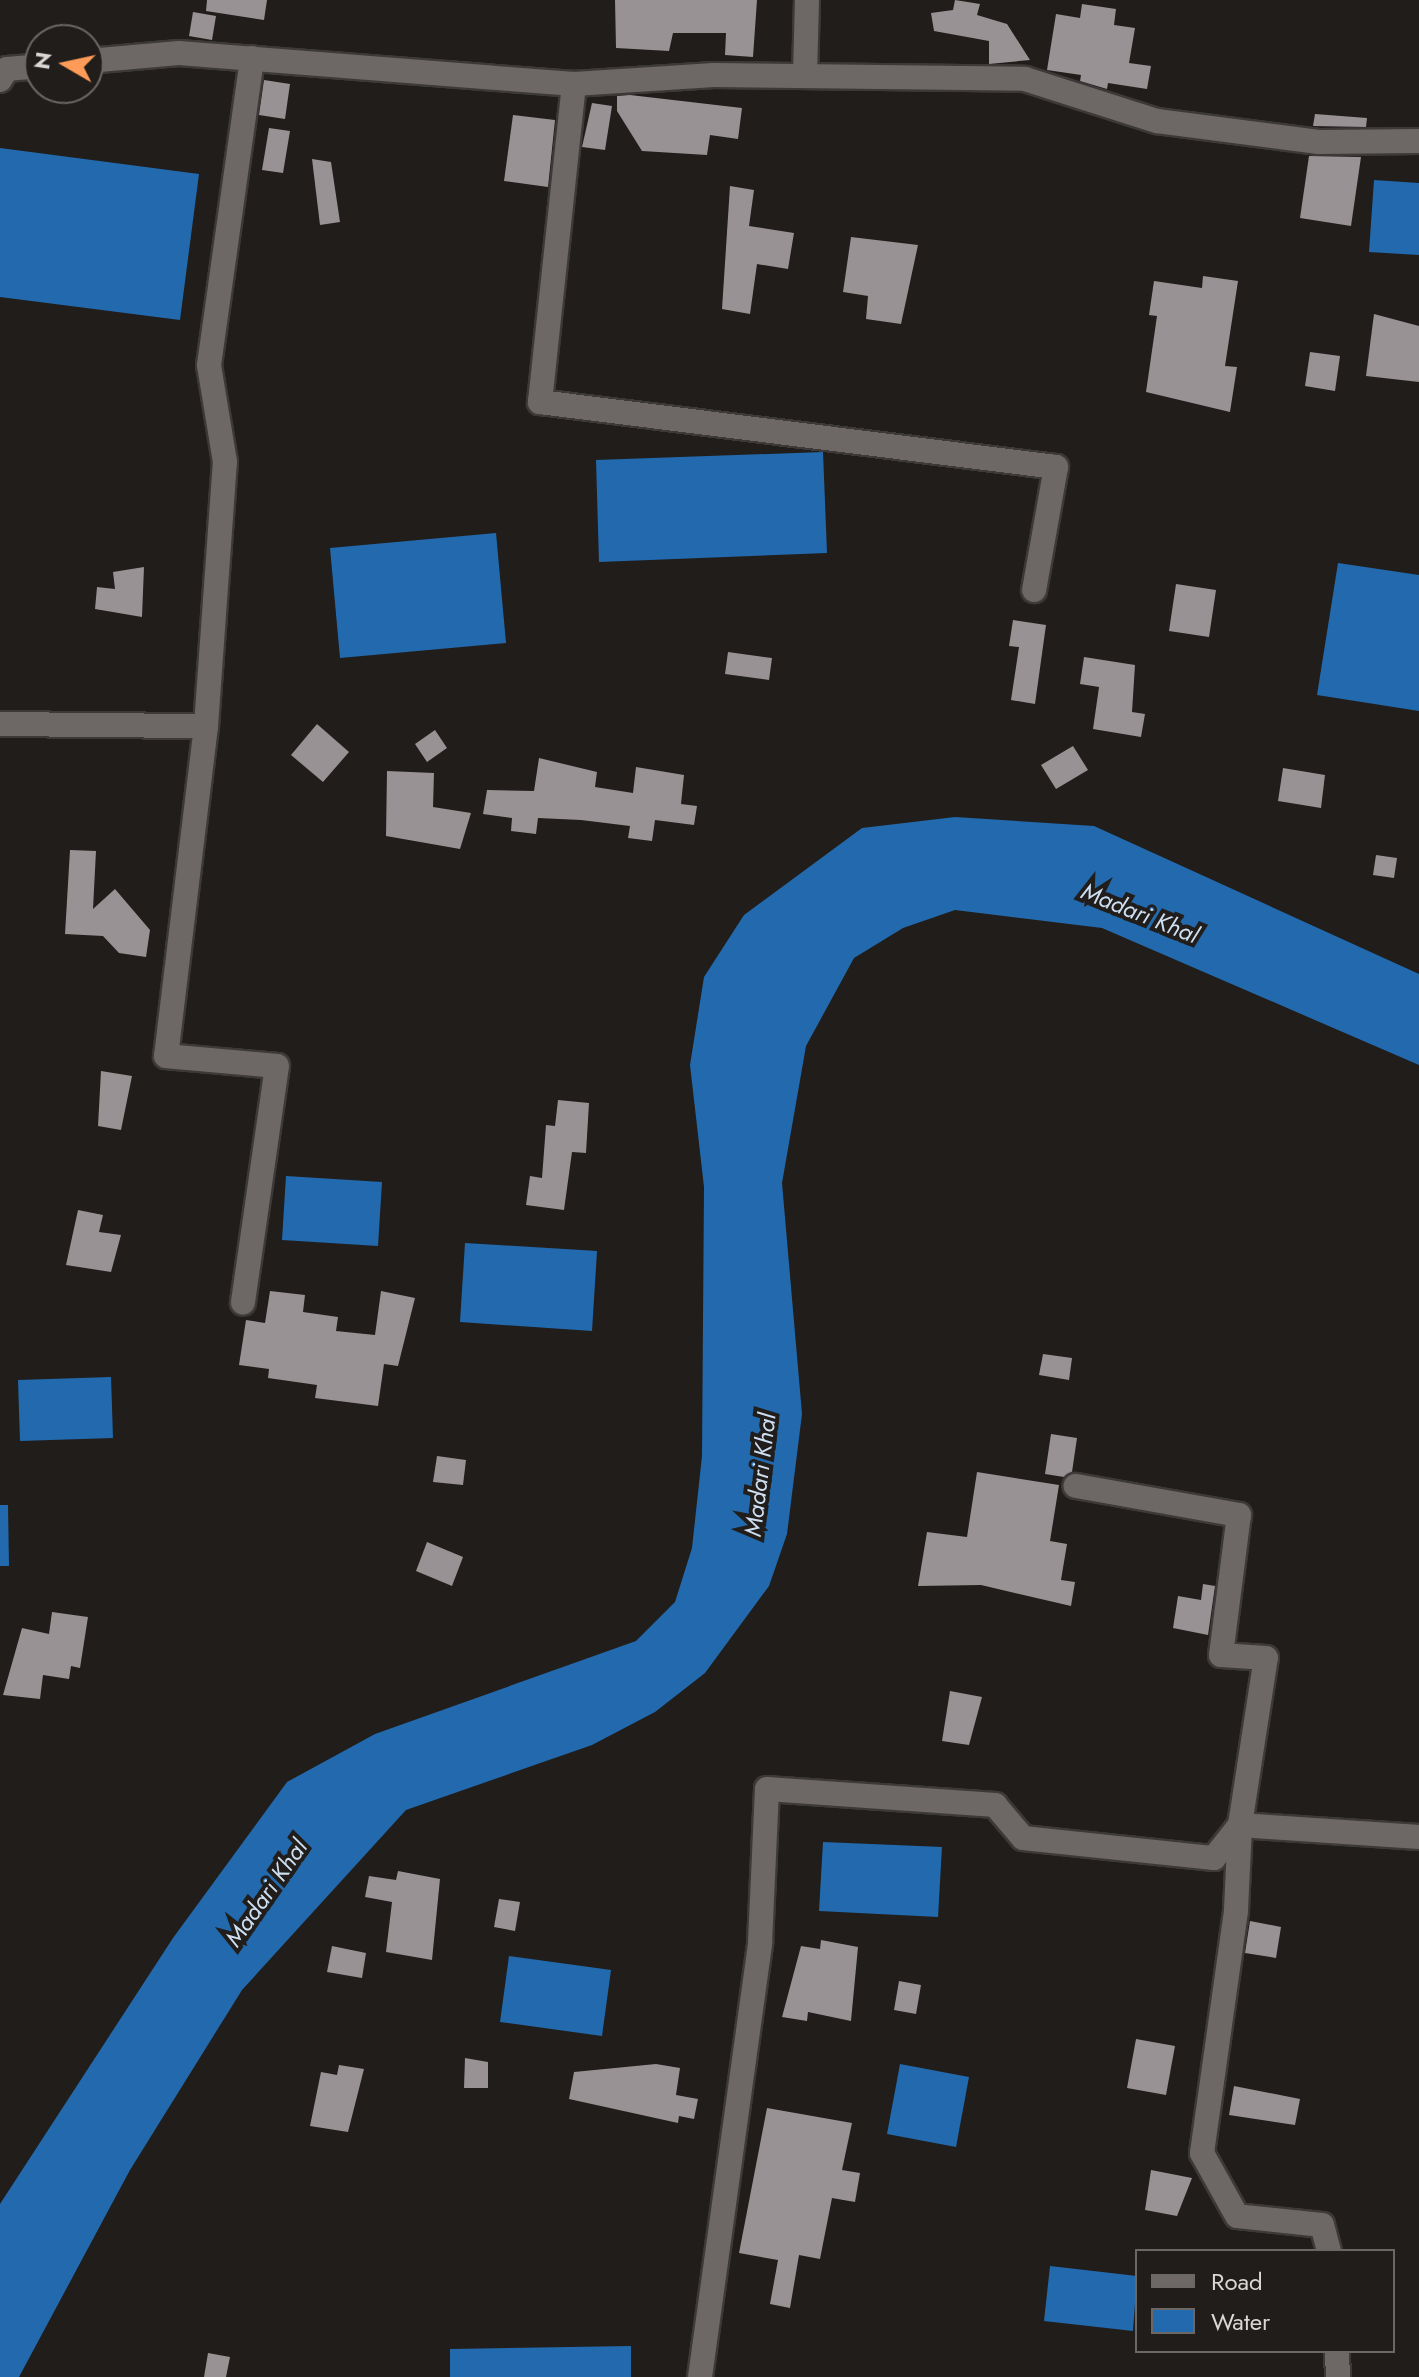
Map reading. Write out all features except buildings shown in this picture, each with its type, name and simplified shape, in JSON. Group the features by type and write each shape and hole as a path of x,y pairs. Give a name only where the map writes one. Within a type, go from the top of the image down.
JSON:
{"street":[{"path":"805,76 807,0"},
{"path":"104,60 179,53 574,84 805,76 1025,79 1157,121 1319,142 1419,141"},
{"path":"243,1303 277,1066 166,1056 206,726 225,462 209,365 252,58"},
{"path":"0,80 7,69 24,67"},
{"path":"574,84 540,402 1056,467 1034,590"},
{"path":"0,724 206,726"},
{"path":"1076,1486 1239,1515 1221,1655 1266,1658 1240,1825 1202,2153 1237,2216 1322,2225 1328,2249"},
{"path":"700,2377 760,1943 767,1789 995,1805 1023,1838 1214,1858 1240,1825"},
{"path":"1240,1825 1419,1837"},
{"path":"1337,2353 1338,2377"}],"water":[{"path":"0,148 199,174 180,320 0,297"},
{"path":"1374,180 1419,183 1419,255 1369,252"},
{"path":"823,452 827,553 599,562 596,460"},
{"path":"496,533 506,643 340,658 330,548"},
{"path":"1338,563 1419,575 1419,711 1317,695"},
{"name":"Madari Khal","path":"955,817 1094,826 1419,974 1419,1065 1102,928 955,910 903,928 854,958 806,1046 782,1183 802,1414 787,1534 769,1586 705,1673 655,1712 592,1745 406,1810 242,1990 130,2170 19,2377 0,2377 0,2204 173,1938 287,1782 375,1734 636,1641 675,1602 692,1548 702,1456 704,1187 690,1065 704,977 744,915 862,828"},
{"path":"286,1176 382,1182 378,1246 282,1240"},
{"path":"465,1243 597,1251 592,1331 460,1322"},
{"path":"111,1377 113,1438 20,1441 18,1380"},
{"path":"0,1505 8,1505 9,1566 0,1566"},
{"path":"823,1842 942,1847 938,1917 819,1911"},
{"path":"509,1956 611,1970 602,2036 500,2022"},
{"path":"900,2064 969,2077 956,2147 887,2134"},
{"path":"1050,2266 1135,2276 1133,2331 1044,2321"},
{"path":"631,2346 631,2377 450,2377 450,2349"}]}
